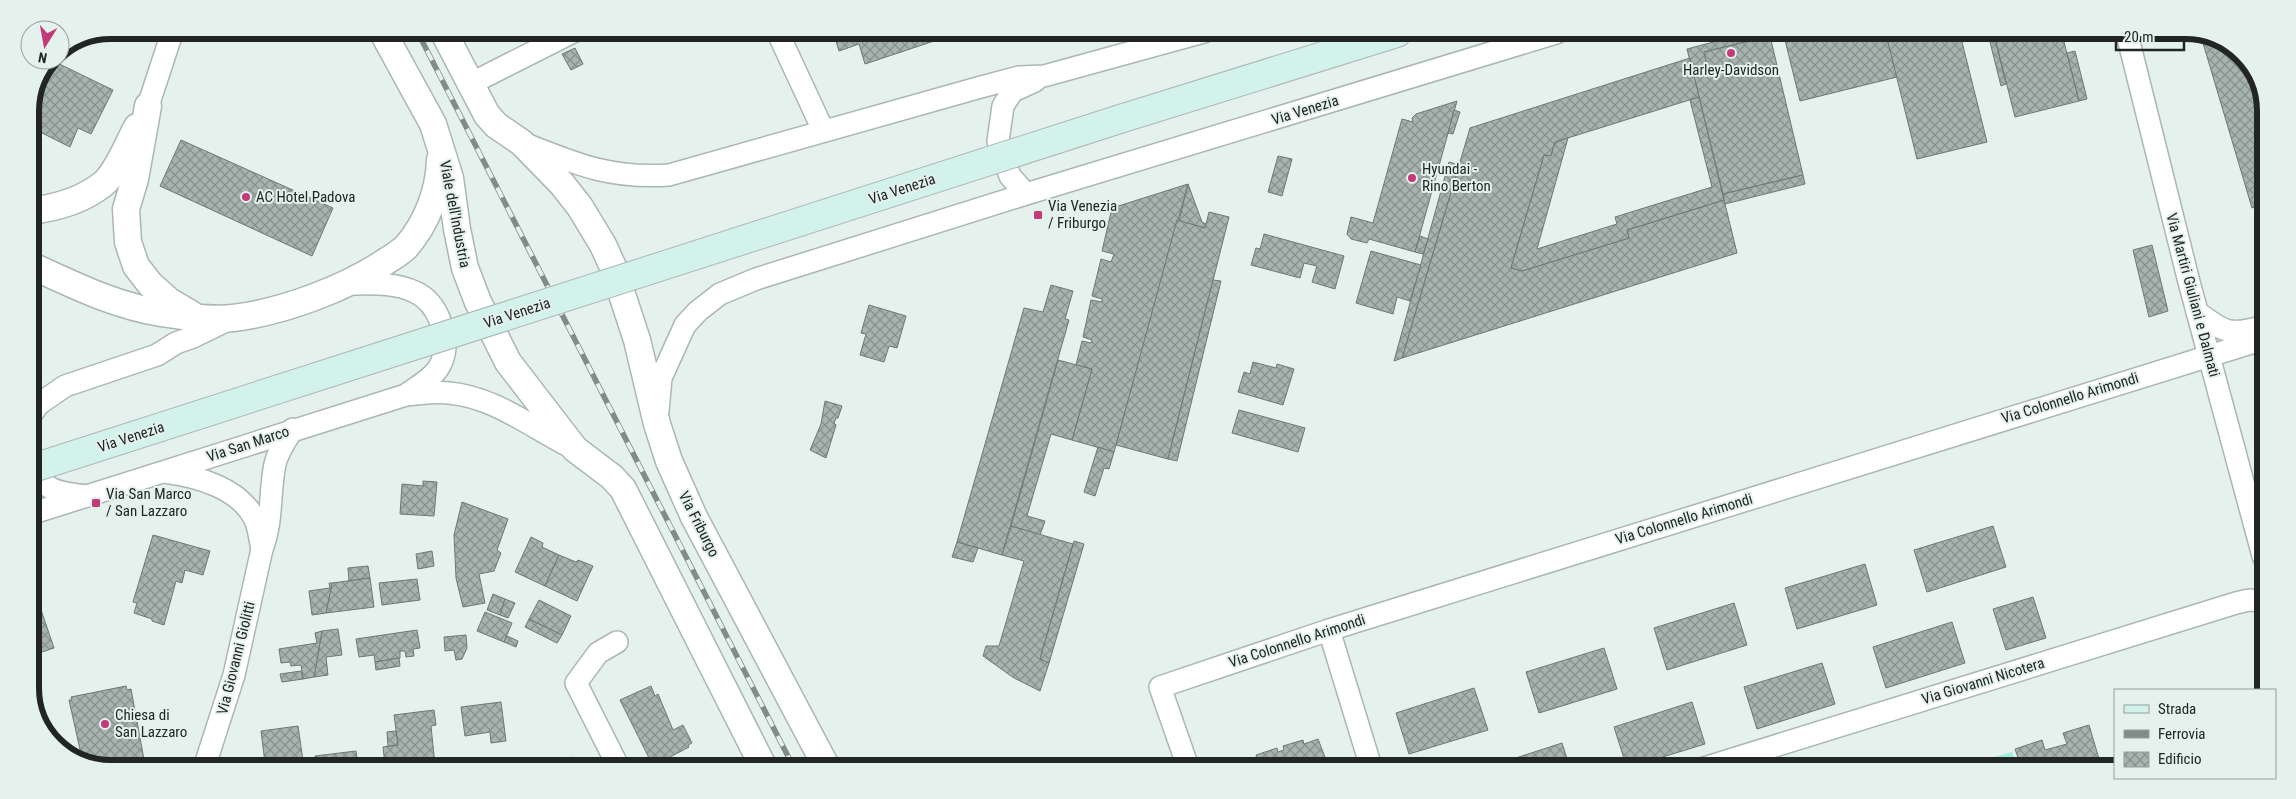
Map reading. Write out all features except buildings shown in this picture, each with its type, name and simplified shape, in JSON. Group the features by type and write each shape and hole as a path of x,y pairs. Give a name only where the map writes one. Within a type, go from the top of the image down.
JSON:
{"main road":[{"name":"Via Venezia","path":"39,466 1120,119 1377,39"}],"street":[{"path":"170,39 148,106 135,179 126,209 128,242 136,266 150,284 179,308 194,315"},
{"name":"Viale dell'Industria","path":"387,39 433,124 450,178 456,229 465,268 486,318 508,362 575,449"},
{"path":"447,39 487,115 496,125 522,143 582,166 614,174 651,176 669,175 823,130 1019,77 1044,76 1179,39"},
{"path":"470,84 559,39"},
{"path":"781,39 823,130"},
{"name":"Via Venezia","path":"657,424 661,378 675,345 685,325 698,311 720,294 756,279 1026,194 1536,39"},
{"name":"Via Martiri Giuliani e Dalmati","path":"2129,39 2197,312 2257,534"},
{"path":"1026,194 1010,176 998,141 1003,106 1013,91 1024,88 1044,76"},
{"path":"39,210 76,200 104,183 116,166 148,106"},
{"name":"Via Friburgo","path":"522,143 562,184 580,207 603,245 613,267 637,340 657,424 669,461 694,517 823,760"},
{"name":"Via San Marco","path":"39,404 64,386 157,355 176,343 232,318 300,302 347,284 375,268 405,248 421,226 439,179 440,144"},
{"path":"39,269 111,302 164,313 232,318"},
{"name":"Via San Marco","path":"347,284 382,284 417,292 430,304 438,317 445,341 442,360 430,378 406,395"},
{"path":"2197,312 2220,330 2245,332 2257,328"},
{"name":"Via Colonnello Arimondi","path":"1186,760 1160,687 1329,630 2257,341"},
{"name":"Via San Marco","path":"39,389 47,386 64,386"},
{"name":"Via San Marco","path":"39,511 293,429 406,395 448,392 465,396 507,410 575,449"},
{"name":"Via Giovanni Giolitti","path":"207,760 234,675 262,549 268,533 275,463 281,447 293,429"},
{"path":"575,449 612,477 623,489 760,760"},
{"name":"Via Giovanni Giolitti","path":"160,472 190,476 229,492 249,510 256,522 262,549"},
{"name":"Via San Marco","path":"39,479 49,488 90,496"},
{"name":"Via Giovanni Nicotera","path":"1730,760 2236,603 2249,600 2257,601"},
{"path":"1329,630 1370,760"},
{"path":"615,760 576,683 598,653 617,642"}],"green space":[{"path":"2012,752 2015,760 1984,760"}],"railway":[{"path":"421,39 790,760"}],"place":[{"name":"Harley-Davidson","path":"1731,53"},
{"name":"Hyundai - Rino Berton","path":"1412,178"},
{"name":"AC Hotel Padova","path":"246,197"},
{"name":"Via Venezia / Friburgo","path":"1038,215"},
{"name":"Via San Marco / San Lazzaro","path":"96,503"},
{"name":"Chiesa di San Lazzaro","path":"105,724"}]}
